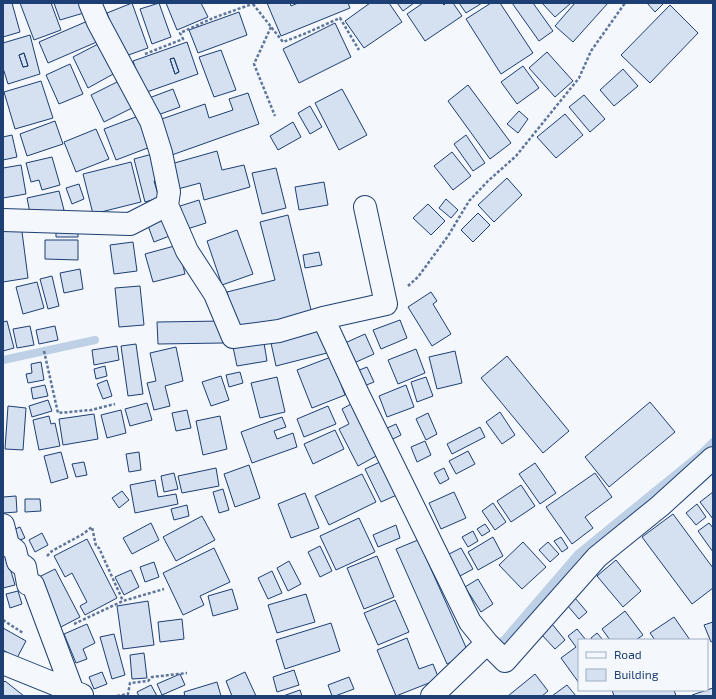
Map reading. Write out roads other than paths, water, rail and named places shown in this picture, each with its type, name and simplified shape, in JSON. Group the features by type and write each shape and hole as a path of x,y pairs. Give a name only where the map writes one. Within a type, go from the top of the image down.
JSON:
{"street":[{"path":"90,3 98,22 151,121 161,153 169,192 167,205 187,251 215,294 233,337 279,331 323,318 386,304 364,207"},
{"path":"3,220 130,224 167,205"},
{"path":"323,318 358,394 470,622 505,661 596,556 660,506 713,458"},
{"path":"3,525 8,546 15,550 18,562 25,567 28,584 33,585 52,636 78,694"},
{"path":"432,696 492,648"},
{"path":"3,663 78,694"}],"waterway":[{"path":"3,360 95,340"},
{"path":"494,649 505,639 578,554 702,453 713,442"}]}
